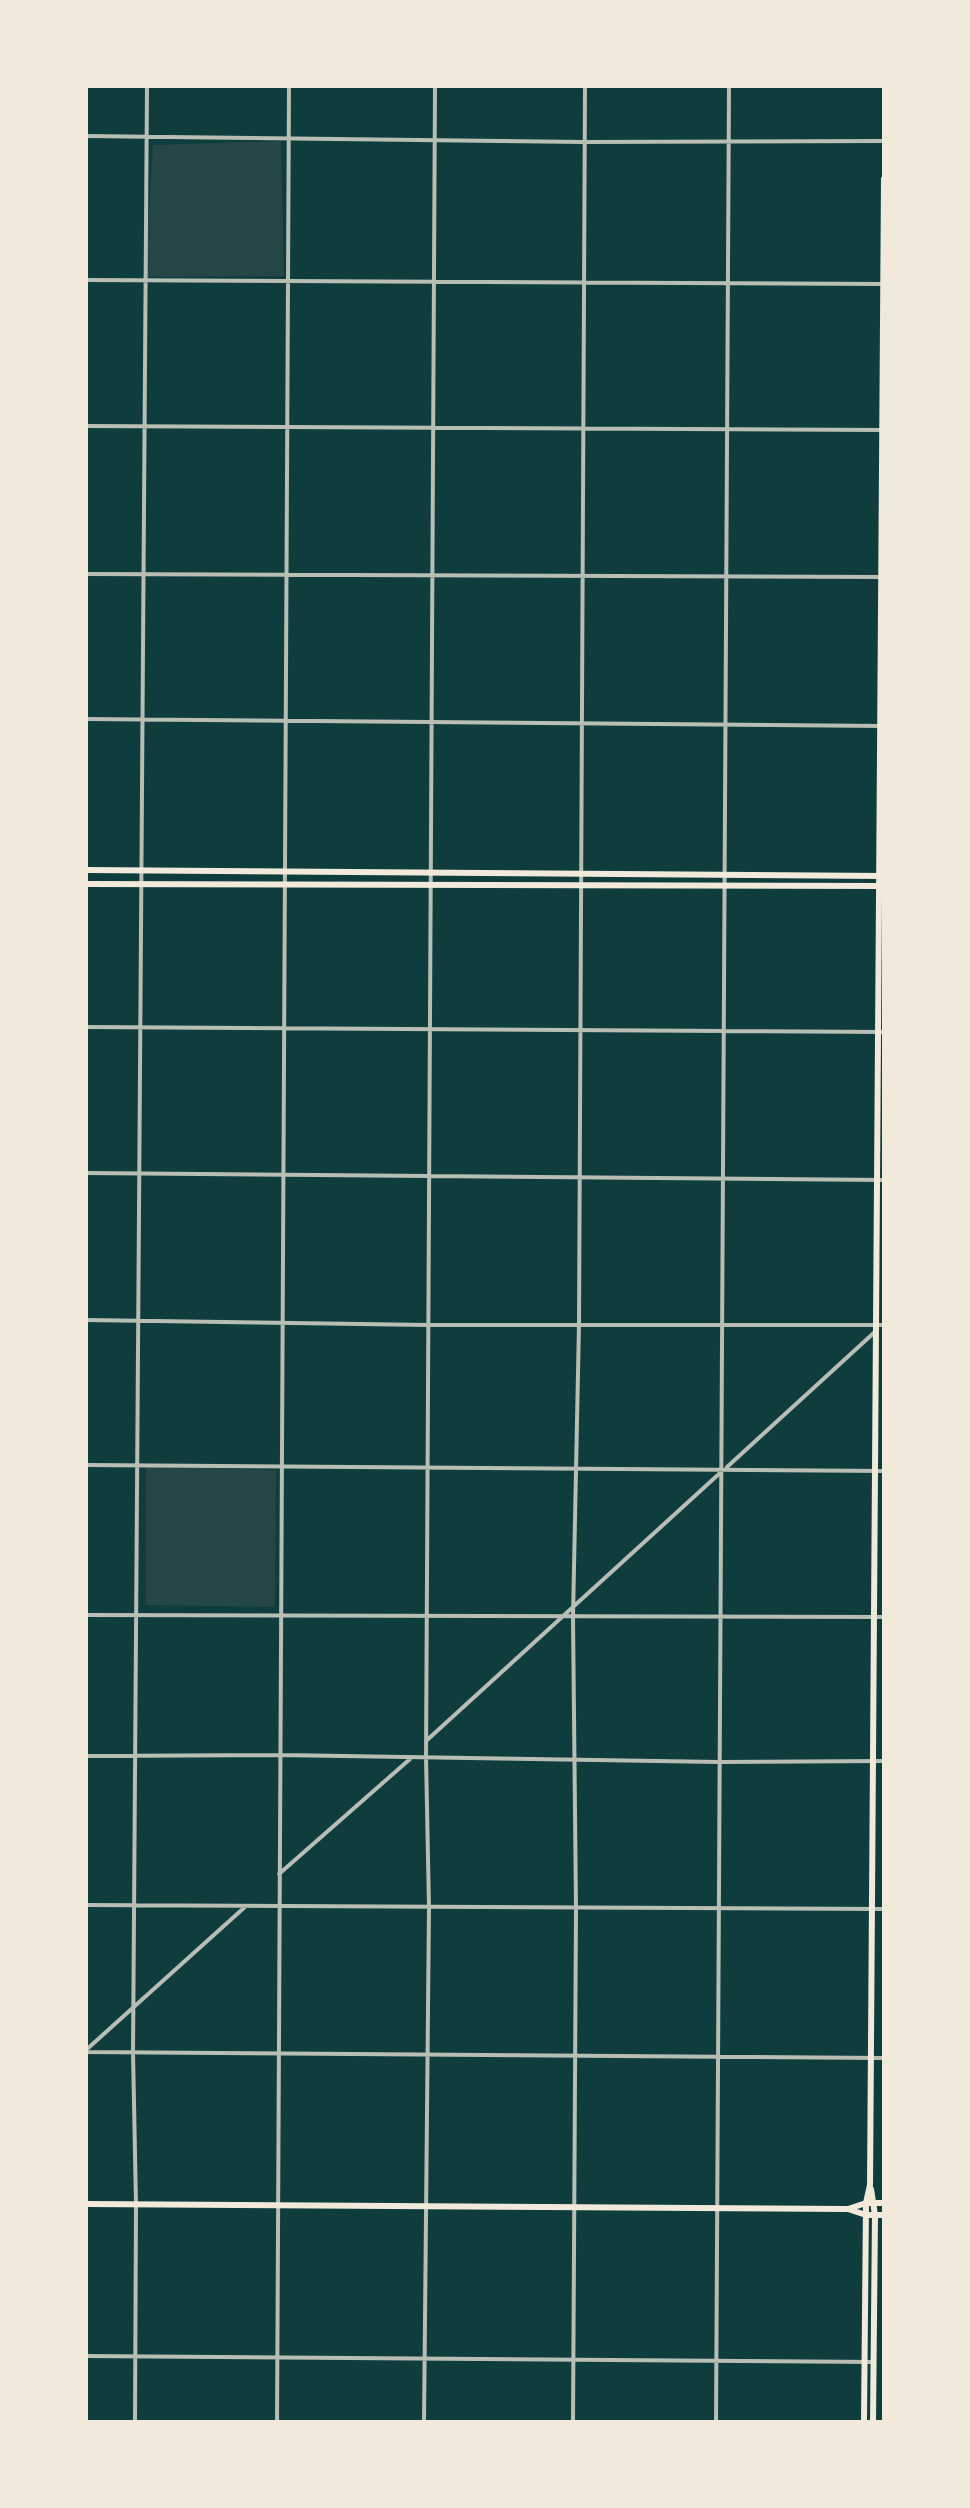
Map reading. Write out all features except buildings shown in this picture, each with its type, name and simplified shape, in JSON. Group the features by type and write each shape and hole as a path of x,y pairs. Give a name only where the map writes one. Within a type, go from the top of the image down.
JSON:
{"main road":[{"path":"864,2422 866,2203 870,2185 875,1328 880,1180 884,179"},
{"path":"86,870 881,876"},
{"path":"86,884 881,886"},
{"path":"870,2185 875,2203 873,2422"},
{"path":"848,2209 866,2203 884,2203"},
{"path":"86,2204 716,2207 848,2209 866,2215 884,2215"}],"street":[{"path":"135,2422 133,2052 147,86"},
{"path":"277,2422 289,86"},
{"path":"424,2422 429,1907 426,1741 435,86"},
{"path":"573,2422 576,1760 573,1617 579,1324 585,86"},
{"path":"716,2422 729,86"},
{"path":"86,136 289,136 584,142 884,141"},
{"path":"86,280 883,284"},
{"path":"86,426 882,430"},
{"path":"86,574 883,577"},
{"path":"86,719 881,726"},
{"path":"86,1027 881,1032"},
{"path":"86,1173 880,1180"},
{"path":"86,1320 875,1328 884,1325"},
{"path":"426,1741 875,1328"},
{"path":"86,1465 884,1471"},
{"path":"86,1615 884,1617"},
{"path":"86,1756 884,1761"},
{"path":"279,1874 412,1758"},
{"path":"86,2051 247,1904"},
{"path":"86,1905 884,1909"},
{"path":"86,2051 884,2058"},
{"path":"86,2356 874,2362"}],"shaded area":[{"path":"281,141 284,276 145,277 153,145"},
{"path":"146,1466 276,1470 275,1607 146,1605"}]}
